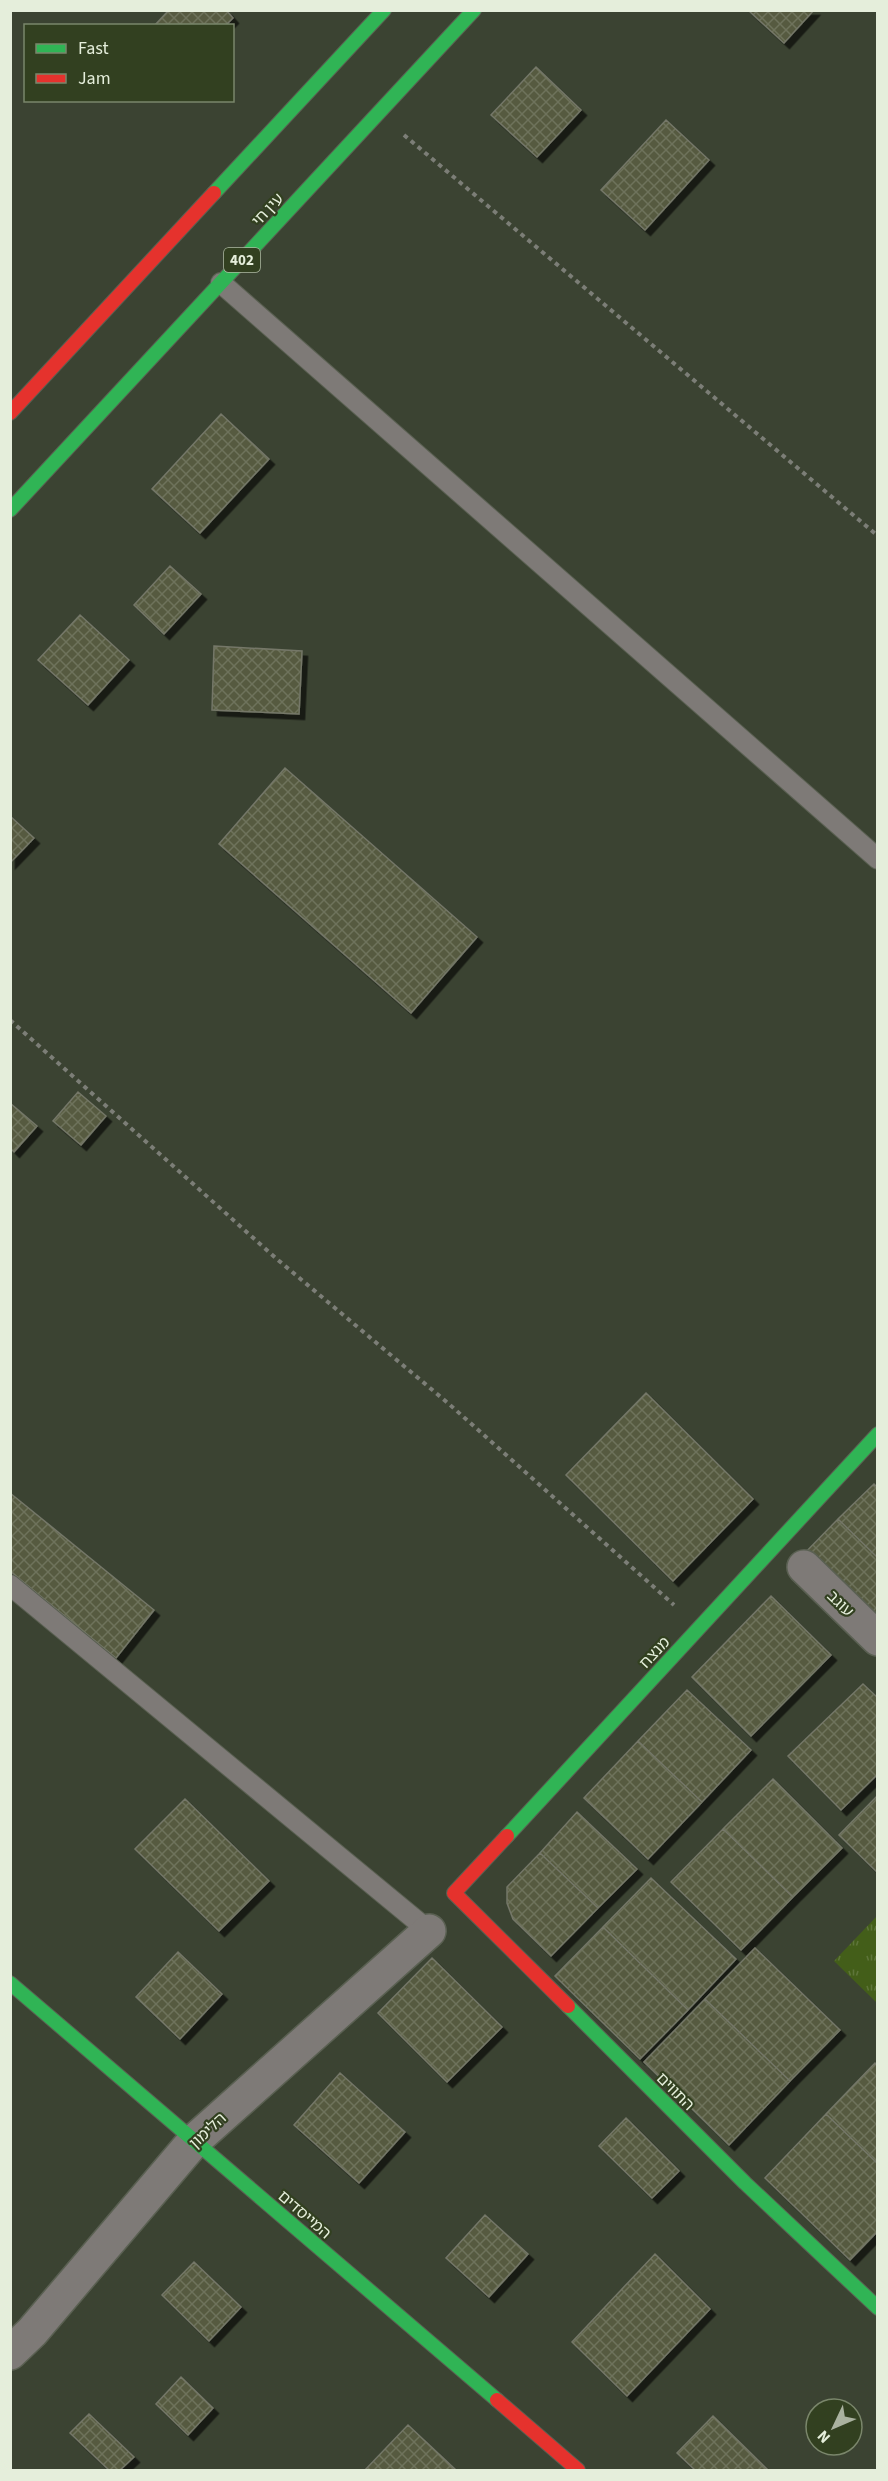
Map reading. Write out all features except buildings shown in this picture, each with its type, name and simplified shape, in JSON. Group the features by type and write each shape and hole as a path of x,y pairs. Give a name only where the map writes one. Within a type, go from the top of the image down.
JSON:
{"street":[{"path":"10,413 384,10"},
{"name":"עין חי","path":"10,510 474,10"},
{"name":"מנצח","path":"454,1893 878,1434"},
{"name":"עוגב","path":"804,1567 878,1639"},
{"name":"התווים","path":"454,1893 745,2183 878,2308"},
{"name":"הלימון","path":"10,2353 194,2141 429,1931"},
{"name":"המייסדים","path":"10,1983 578,2470"}],"lane":[{"path":"221,283 878,859"},
{"path":"10,1585 429,1931"}],"path":[{"path":"378,114 878,536"},
{"path":"10,1020 278,1260 449,1404 699,1628"}],"green space":[{"path":"877,1916 877,2003 834,1961"}],"traffic: fast":[{"path":"214,193 384,10"},
{"path":"10,510 474,10"},
{"path":"507,1836 878,1434"},
{"path":"10,1983 497,2400"},
{"path":"568,2006 745,2183 878,2308"}],"traffic: jam":[{"path":"10,413 214,193"},
{"path":"507,1836 454,1893 568,2006"},
{"path":"497,2400 578,2470"}]}
